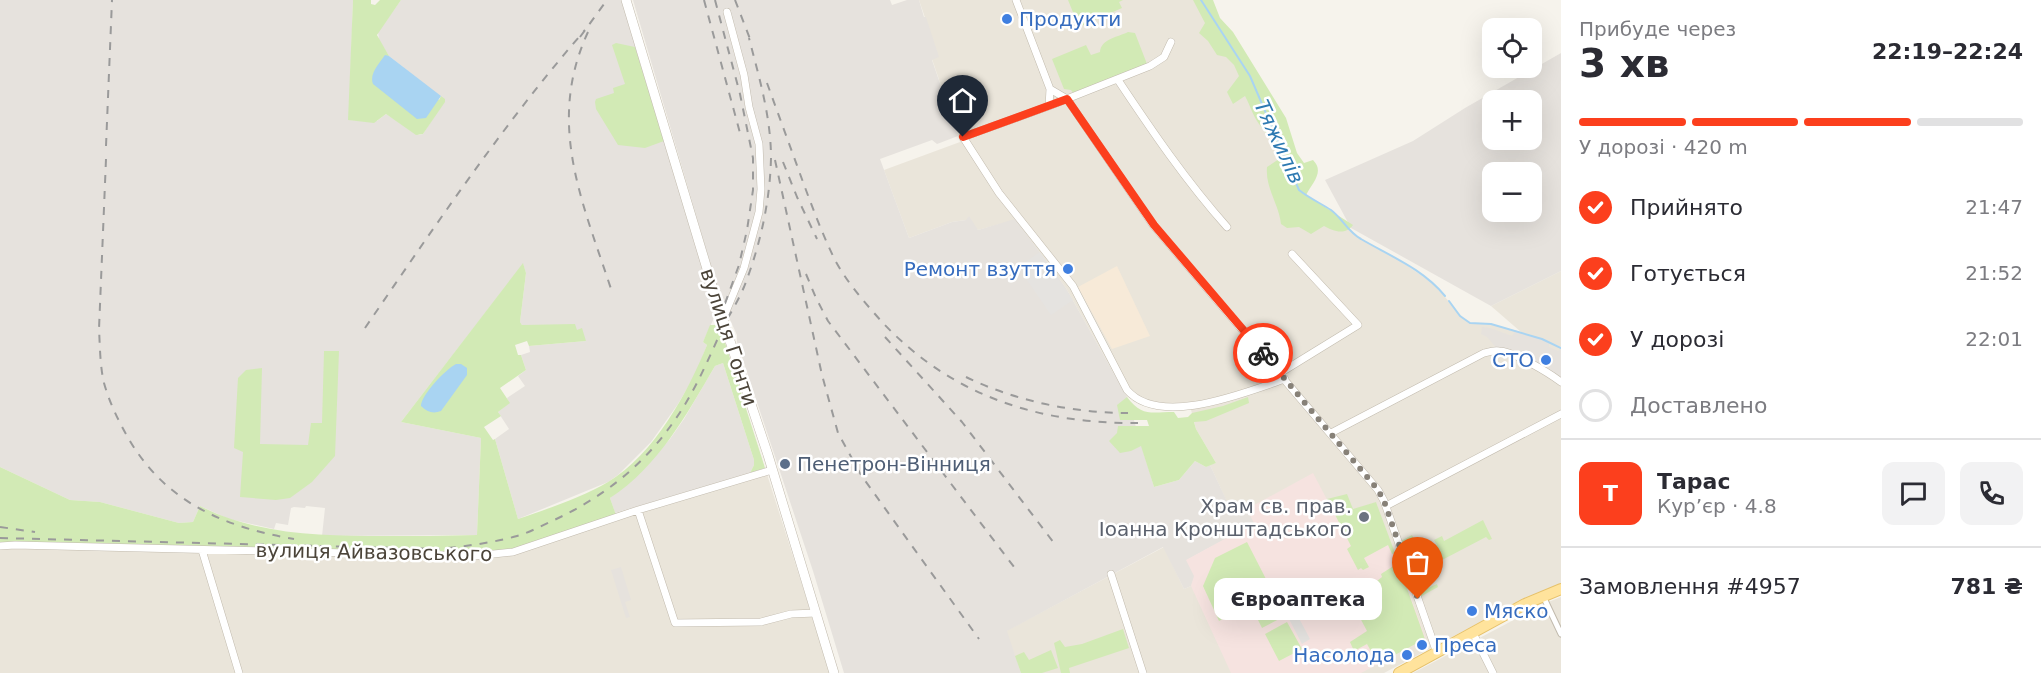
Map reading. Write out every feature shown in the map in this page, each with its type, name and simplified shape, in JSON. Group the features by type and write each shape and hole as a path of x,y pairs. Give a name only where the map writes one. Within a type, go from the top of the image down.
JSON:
{"main road":[{"path":"1399,673 1543,596 1561,589"}],"street":[{"name":"вулиця Гонти","path":"626,0 834,673"},
{"path":"1017,0 1050,89 1049,106"},
{"path":"723,319 744,268 759,212 761,189 759,144 748,107 744,75 727,12"},
{"path":"1171,42 1164,57 1118,80 963,137 999,193 1073,286 1128,390 1140,401 1164,406 1202,404 1231,397 1283,376 1358,324 1292,254"},
{"path":"1118,80 1191,185 1227,227"},
{"path":"1050,89 1067,99 1154,225 1378,490 1386,506 1437,653"},
{"path":"1331,433 1484,353 1498,350 1508,353 1551,374 1561,382"},
{"path":"1386,506 1561,414"},
{"name":"вулиця Айвазовського","path":"0,546 497,555 513,552 638,510 772,470"},
{"path":"638,510 675,623 761,622 791,614 816,613"},
{"path":"202,550 239,673"},
{"path":"1111,574 1143,673"},
{"path":"1543,596 1561,634"},
{"path":"1473,633 1493,673"}],"shaded area":[{"path":"0,0 353,0 349,120 377,121 386,114 419,135 423,134 445,100 389,56 379,40 378,32 401,0 626,0 719,307 703,342 707,345 696,373 678,404 651,442 618,475 608,482 518,519 495,439 509,429 498,412 509,403 507,398 525,386 518,376 526,370 521,355 530,352 529,346 586,341 577,330 522,325 520,322 526,273 523,264 401,422 481,438 477,535 322,536 325,508 306,506 305,508 291,508 288,525 276,523 274,529 229,519 200,506 193,522 179,523 100,502 70,500 0,467"},
{"path":"633,0 890,0 892,5 907,0 919,0 939,57 932,60 958,136 937,144 932,140 880,159 909,238 952,222 966,220 969,216 978,230 1015,219 1066,288 1127,397 1154,487 1179,480 1195,461 1206,467 1210,465 1232,512 1246,507 1254,523 1187,560 1195,576 1191,586 1184,589 1163,547 1007,631 1021,673 844,673 813,571 737,342 737,335 721,300"},
{"path":"919,0 1201,0 1299,190 1332,211 1359,238 1391,255 1433,283 1464,319 1470,323 1491,324 1521,332 1491,306 1561,271 1561,347 1536,337 1561,348 1561,584 1522,600 1384,673 1021,673 1006,631 1164,547 1184,589 1191,586 1194,576 1232,513 1210,465 1216,463 1196,429 1189,402 1161,404 1141,398 1132,392 1127,397 1066,288 1015,220 978,230 966,220 952,222 909,238 884,170 960,142 932,59 938,56"},
{"path":"1561,53 1561,271 1491,306 1351,228 1325,180 1413,141 1482,98 1482,150 1542,150 1542,90 1496,90 1517,78 1542,78 1542,64"},
{"path":"1040,252 1073,300 1051,315 1018,267"},
{"path":"1117,266 1150,336 1112,349 1078,287"},
{"path":"1482,327 1512,336 1515,331 1542,339 1549,343 1549,347 1558,351 1561,348 1561,382 1551,374 1498,350 1487,337 1481,334"},
{"path":"723,363 754,460 750,473 615,513 610,498 639,473 670,439 715,366"},
{"path":"765,468 830,673 0,673 0,544 419,555 616,517 615,513"},
{"path":"1313,473 1333,511 1355,509 1376,502 1426,639 1361,673 1231,673 1191,586 1194,576 1186,560 1254,523 1247,509"},
{"path":"621,567 631,600 625,602 630,617 626,618 611,570"},
{"path":"1284,590 1310,639 1302,644 1276,594"},
{"path":"1561,597 1561,673 1413,673 1546,603"}],"green space":[{"path":"353,0 371,0 371,4 375,5 380,0 401,0 377,35 389,56 385,56 439,100 441,96 445,99 423,134 416,135 386,114 374,123 348,120"},
{"path":"1068,0 1123,0 1119,2 1122,8 1079,27"},
{"path":"1193,0 1213,0 1220,18 1233,32 1286,118 1297,153 1304,163 1313,160 1316,164 1318,173 1306,195 1353,225 1350,228 1339,232 1324,226 1311,234 1299,227 1287,228 1281,224 1267,175 1267,167 1279,159 1277,153 1255,118 1245,96 1233,104 1227,92 1239,76 1234,65 1226,57 1217,55 1208,41 1199,33 1205,23"},
{"path":"1128,32 1135,33 1147,64 1074,94 1071,90 1064,89 1052,59 1086,45 1091,55 1100,52 1107,41"},
{"path":"616,43 635,47 664,141 645,148 618,145 596,109 596,99 614,93 613,88 625,84 612,45"},
{"path":"523,263 526,273 520,322 522,325 575,324 577,330 582,328 586,341 529,346 527,341 515,345 526,370 500,388 510,403 498,412 501,416 484,427 493,440 495,439 518,519 587,493 608,482 640,456 668,421 690,382 707,345 703,342 710,325 720,327 765,468 750,473 754,460 723,363 715,366 682,421 657,455 643,471 610,498 617,518 497,555 0,544 0,467 70,500 100,502 179,523 193,522 200,506 244,523 290,532 361,536 477,535 481,438 401,422"},
{"path":"324,351 339,351 335,456 312,482 290,498 276,500 240,497 243,452 234,448 238,378 246,370 262,368 260,444 308,445 311,423 322,423"},
{"path":"1127,397 1142,411 1174,412 1178,418 1188,417 1192,413 1248,397 1249,403 1206,421 1194,422 1216,463 1206,467 1195,461 1179,480 1154,487 1141,446 1120,453 1109,441 1117,433 1118,426 1149,426 1147,420 1120,420 1117,405"},
{"path":"1347,494 1353,509 1376,502 1395,553 1392,554 1388,545 1364,558 1369,567 1363,570 1361,568 1358,570 1347,549 1351,546 1327,499"},
{"path":"1483,520 1492,539 1489,540 1486,537 1421,571 1428,588 1437,584 1438,587 1420,597 1401,541 1412,535 1419,549 1429,543 1432,547 1437,545 1434,540 1442,536 1444,541"},
{"path":"1247,542 1285,616 1262,628 1250,604 1219,621 1203,586 1215,558"},
{"path":"1398,563 1425,639 1378,664 1367,644 1354,651 1350,642 1367,631 1351,601 1378,585 1377,581 1382,577 1381,574"},
{"path":"1287,622 1302,649 1279,661 1265,634"},
{"path":"1123,629 1129,648 1069,668 1070,673 1061,673 1054,643 1060,640 1065,647 1082,644"},
{"path":"1051,650 1058,668 1042,673 1021,673 1015,656 1024,652 1029,660"}],"water":[{"path":"385,55 441,96 426,118 417,119 373,84 373,73"},
{"path":"456,364 467,368 467,375 441,411 426,410 421,406 429,389"}],"waterway":[{"name":"Тяжилів","path":"1201,0 1250,76 1299,190 1331,210 1356,236 1427,278 1445,296"},
{"name":"Тяжилів","path":"1449,301 1460,316 1470,323 1491,324 1542,339 1561,348"}],"railway":[{"path":"106,146 112,0"},
{"path":"580,37 607,0"},
{"path":"704,0 740,133"},
{"path":"715,0 740,94 753,158 753,190 747,230 739,265 719,320"},
{"path":"735,0 752,44"},
{"path":"365,328 498,138 585,30"},
{"path":"588,32 576,66 570,100 569,132 581,197 613,295"},
{"path":"0,538 440,549 521,535 568,513 602,493 633,469 660,440 680,413 742,292 755,256 766,207 771,158 767,112 749,38"},
{"path":"767,83 814,212 836,262 864,301 883,323 910,348 938,370 999,401 1066,418 1138,423"},
{"path":"106,159 100,350 104,383 119,422 157,477 196,507 242,527 294,539"},
{"path":"775,160 822,375 838,433 861,475 979,639"},
{"path":"783,162 817,239"},
{"path":"806,274 828,321 1014,567"},
{"path":"885,337 962,422 1057,547"},
{"path":"966,377 1004,393 1045,404 1087,411 1128,413"},
{"path":"0,527 35,532"}],"way so far":[{"path":"1263,353 1378,490 1384,501 1418,599"}],"place":[{"name":"Продукти","path":"1007,19"},
{"name":"Ремонт взуття","path":"1068,269"},
{"name":"СТО","path":"1546,360"},
{"name":"Пенетрон-Вінниця","path":"785,464"},
{"name":"Храм св. прав. Іоанна Кронштадського","path":"1364,517"},
{"name":"Євроаптека","path":"1418,599"},
{"name":"Мяско","path":"1472,611"},
{"name":"Преса","path":"1422,645"},
{"name":"Насолода","path":"1407,655"}],"route":[{"path":"963,137 1067,99 1154,225 1263,353"}]}
